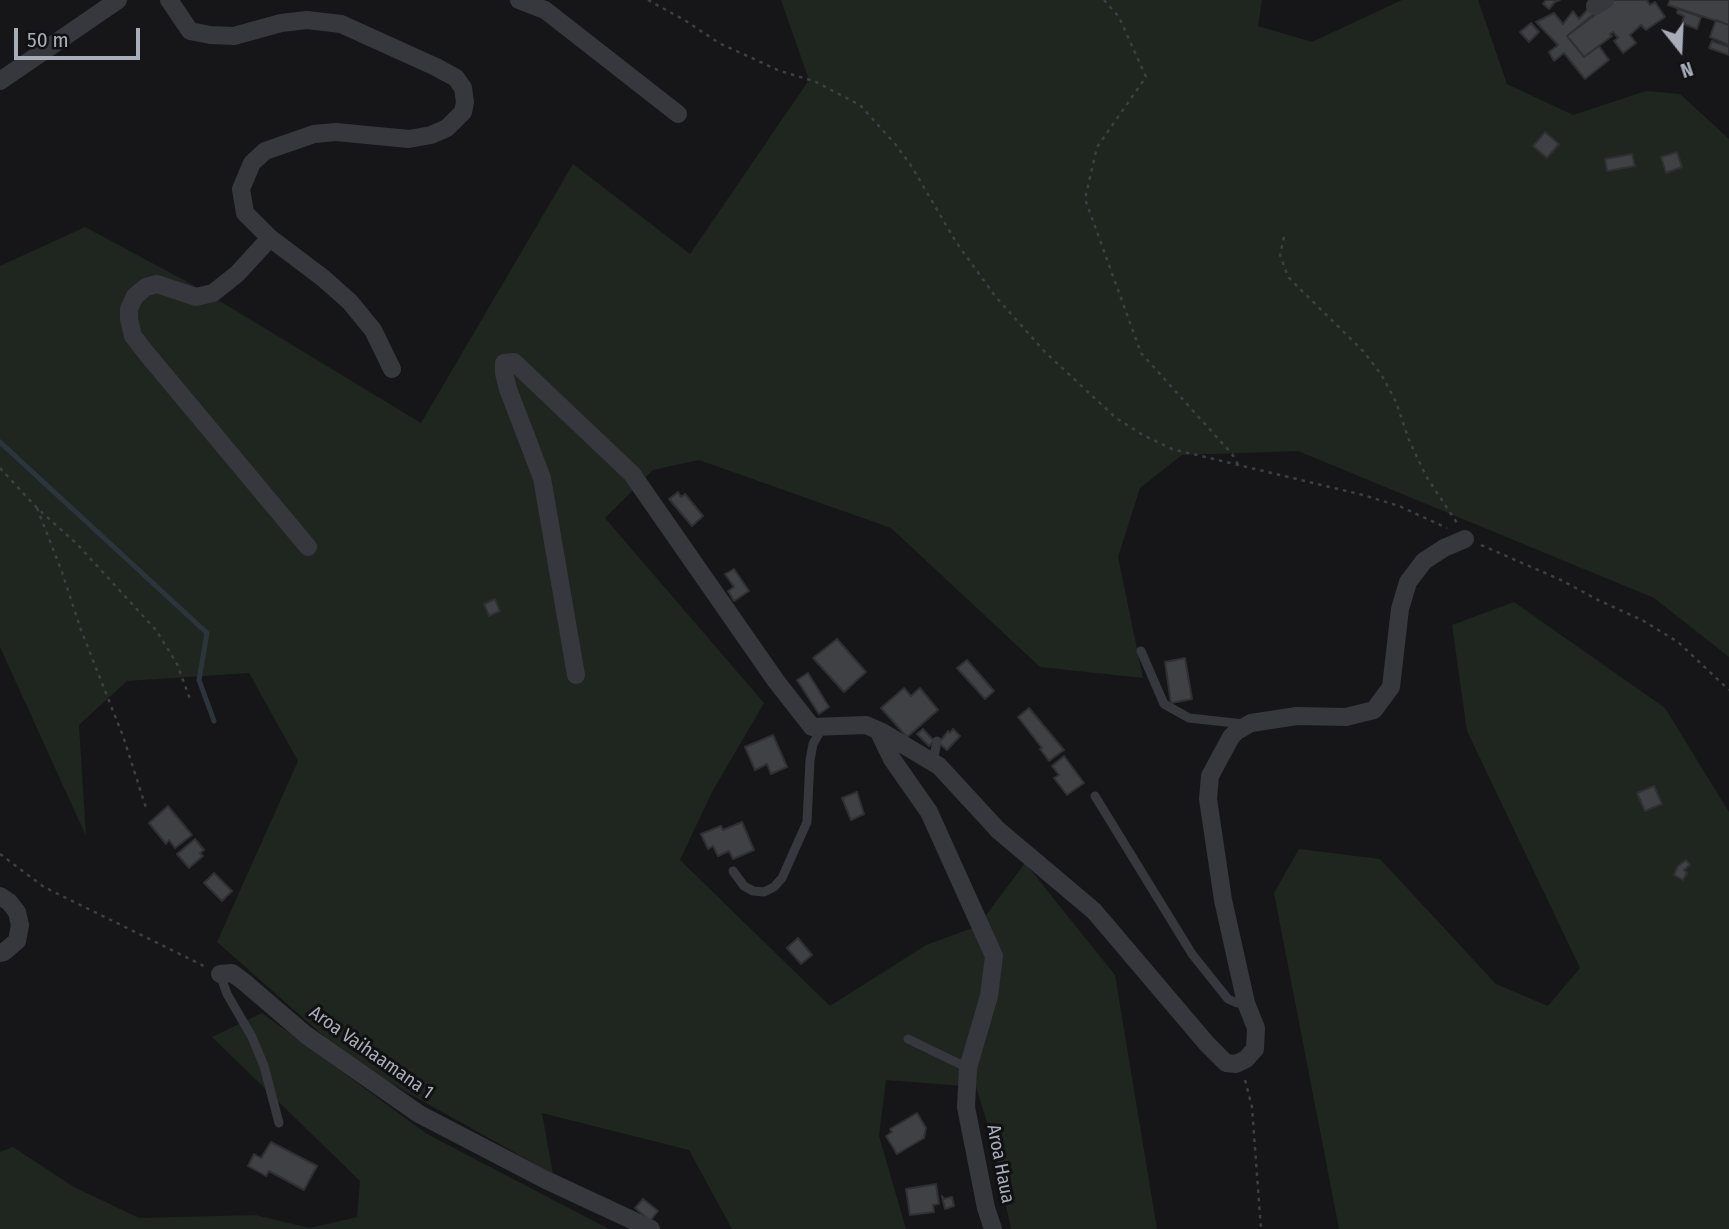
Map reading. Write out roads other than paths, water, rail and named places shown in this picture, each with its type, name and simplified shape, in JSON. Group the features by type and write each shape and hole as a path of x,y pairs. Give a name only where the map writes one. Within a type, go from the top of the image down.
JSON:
{"street":[{"path":"0,81 118,0"},
{"path":"169,0 190,31 210,35 234,36 281,23 307,20 341,24 436,67 456,78 463,88 463,112 447,128 431,135 409,139 336,132 314,134 265,151 252,163 241,189 245,213 270,238 350,302 373,330 392,369"},
{"path":"519,0 545,10 678,114"},
{"path":"270,238 237,274 213,293 195,297 157,284 146,287 135,296 129,309 130,319 133,336 307,547"},
{"path":"576,675 542,478 508,389 503,373 504,363 514,362 632,474 796,709 812,727 866,725 933,762 956,782 998,830 1094,911 1226,1063 1241,1062 1255,1048 1256,1028 1246,1003 1223,900 1208,799 1210,776 1237,731 1249,724 1297,716 1346,718 1374,710 1391,687 1400,609 1408,582 1424,561 1444,548 1467,540"},
{"name":"Aroa Haua","path":"878,730 892,759 929,812 994,956 989,996 968,1068 967,1107 986,1208 993,1229"},
{"path":"0,896 17,912 20,925 17,941 0,953"},
{"name":"Aroa Vaihaamana 1","path":"220,974 232,973 306,1035 419,1114 546,1180 651,1229"}],"lane":[{"path":"1141,651 1164,704 1189,718 1249,724"},
{"path":"733,871 744,886 753,891 764,892 774,887 782,878 807,822 810,760 813,744 822,728"},
{"path":"933,762 937,741"},
{"path":"1095,796 1192,954 1228,999 1246,1003"},
{"path":"220,974 264,1066 279,1123"},
{"path":"908,1039 968,1068"}],"waterway":[{"path":"0,442 207,633 199,680 214,721"}]}
